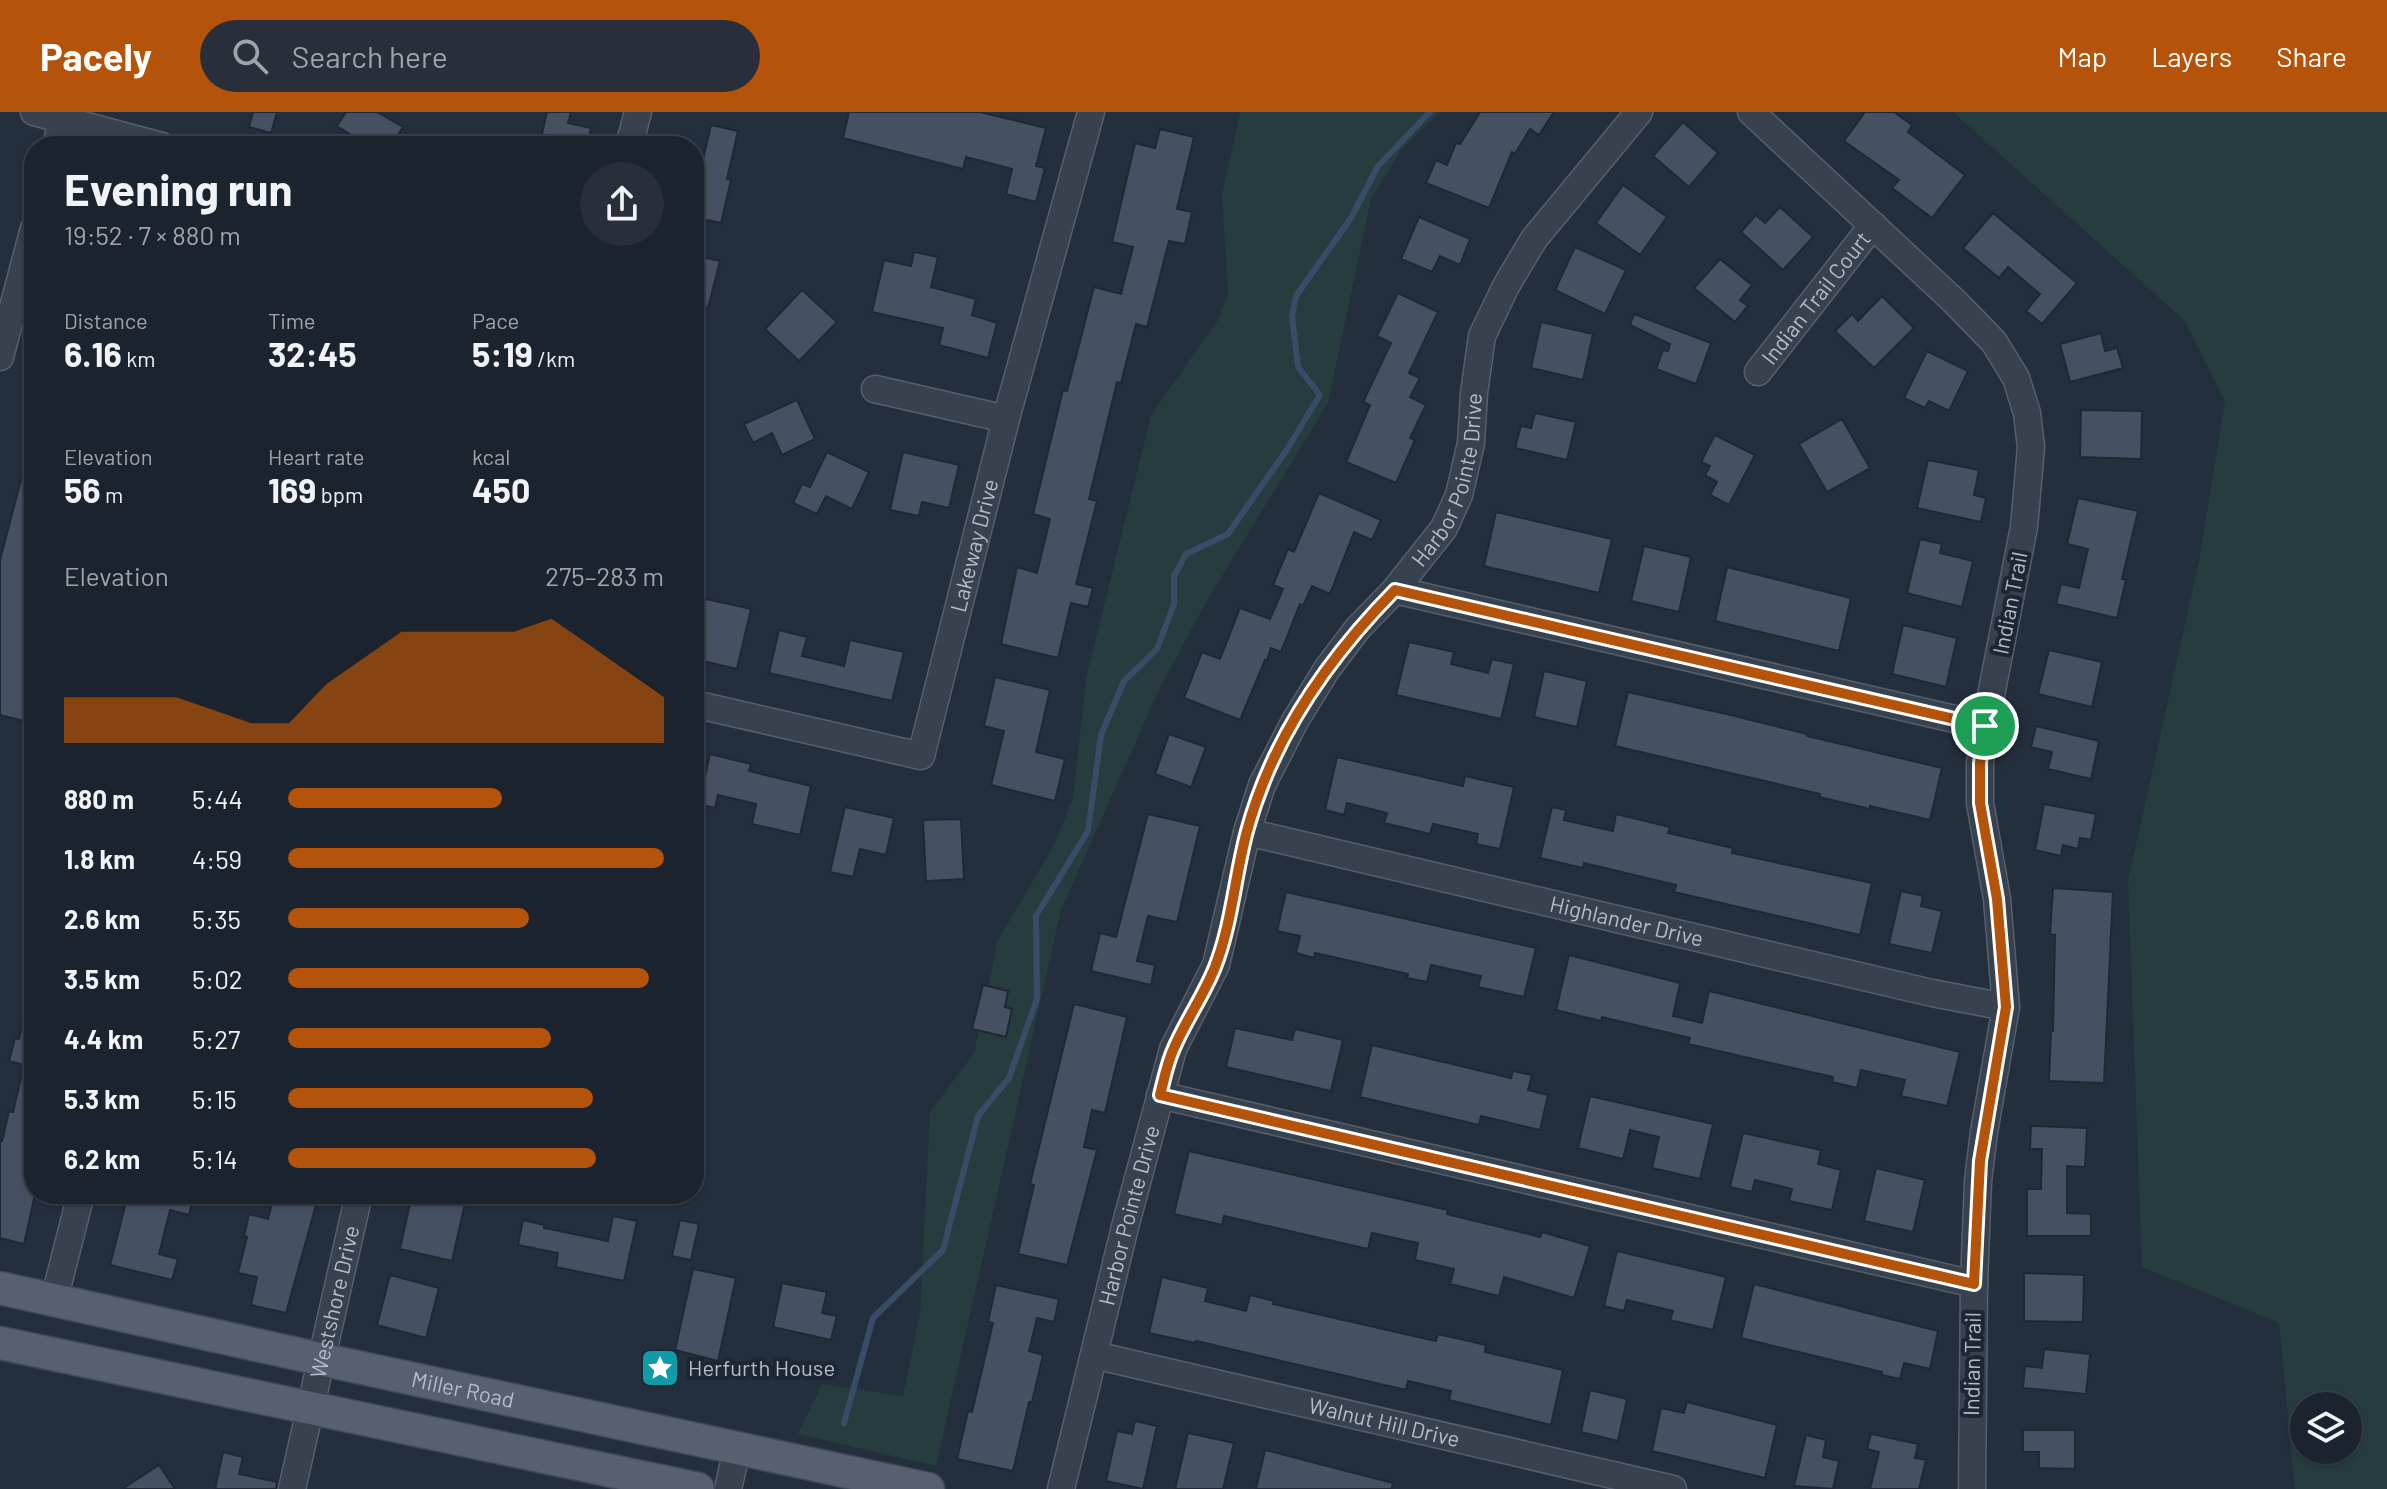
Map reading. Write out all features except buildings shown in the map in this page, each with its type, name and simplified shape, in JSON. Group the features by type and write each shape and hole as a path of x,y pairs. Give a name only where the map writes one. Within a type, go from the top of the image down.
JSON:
{"main road":[{"name":"Miller Road","path":"0,1288 928,1489"},
{"path":"0,1343 699,1489 723,1446"},
{"path":"517,1452 524,1403"}],"street":[{"path":"34,112 64,116 129,136"},
{"path":"632,136 638,112"},
{"name":"Lakeway Drive","path":"704,706 921,756 1006,419 1091,112"},
{"name":"Harbor Pointe Drive","path":"1061,1489 1173,1049 1216,965 1247,832 1262,785 1295,721 1327,669 1444,528 1459,495 1471,443 1482,336 1506,286 1534,239 1639,112"},
{"name":"Indian Trail","path":"1751,112 1994,342 2016,378 2027,413 2031,447 2024,527 1980,763 1980,803 1997,899 2006,1007 1979,1171 1974,1284 1972,1489"},
{"path":"59,136 64,116"},
{"name":"Indian Trail Court","path":"1758,372 1873,225"},
{"path":"0,357 24,266"},
{"path":"875,389 1006,419"},
{"path":"1395,590 1985,726"},
{"name":"Highlander Drive","path":"1247,832 1932,993 2006,1007"},
{"path":"1160,1095 1974,1284"},
{"path":"54,1300 78,1204"},
{"name":"Westshore Drive","path":"292,1489 357,1204"},
{"name":"Walnut Hill Drive","path":"1094,1355 1633,1484 1673,1489"},
{"path":"723,1446 728,1489"}],"green space":[{"path":"1240,112 1440,112 1401,150 1371,199 1328,403 1205,604 1159,690 1061,910 936,1466 798,1434 822,1384 903,1396 920,1314 930,1112 974,1053 998,940 1054,845 1073,798 1086,679 1151,415 1218,320 1228,292 1222,195"},
{"path":"1953,112 2387,112 2387,1489 2295,1489 2293,1464 2362,1464 2362,1392 2290,1392 2290,1437 2279,1323 2142,1267 2128,880 2199,561 2225,401 2185,321"}],"waterway":[{"path":"844,1423 873,1318 943,1250 978,1116 1009,1078 1037,999 1036,916 1088,831 1101,735 1124,681 1157,649 1174,604 1174,576 1186,554 1228,534 1286,451 1320,395 1298,367 1292,316 1296,296 1351,218 1378,166 1430,112"}],"place":[{"name":"Herfurth House","path":"660,1368"}],"route":[{"path":"1395,590 1985,726 1980,763 1980,803 1997,899 2006,1007 1980,1161 1974,1284 1160,1095 1173,1049 1216,965 1247,832 1262,785 1295,721 1327,669 1358,628 1395,590"}]}
